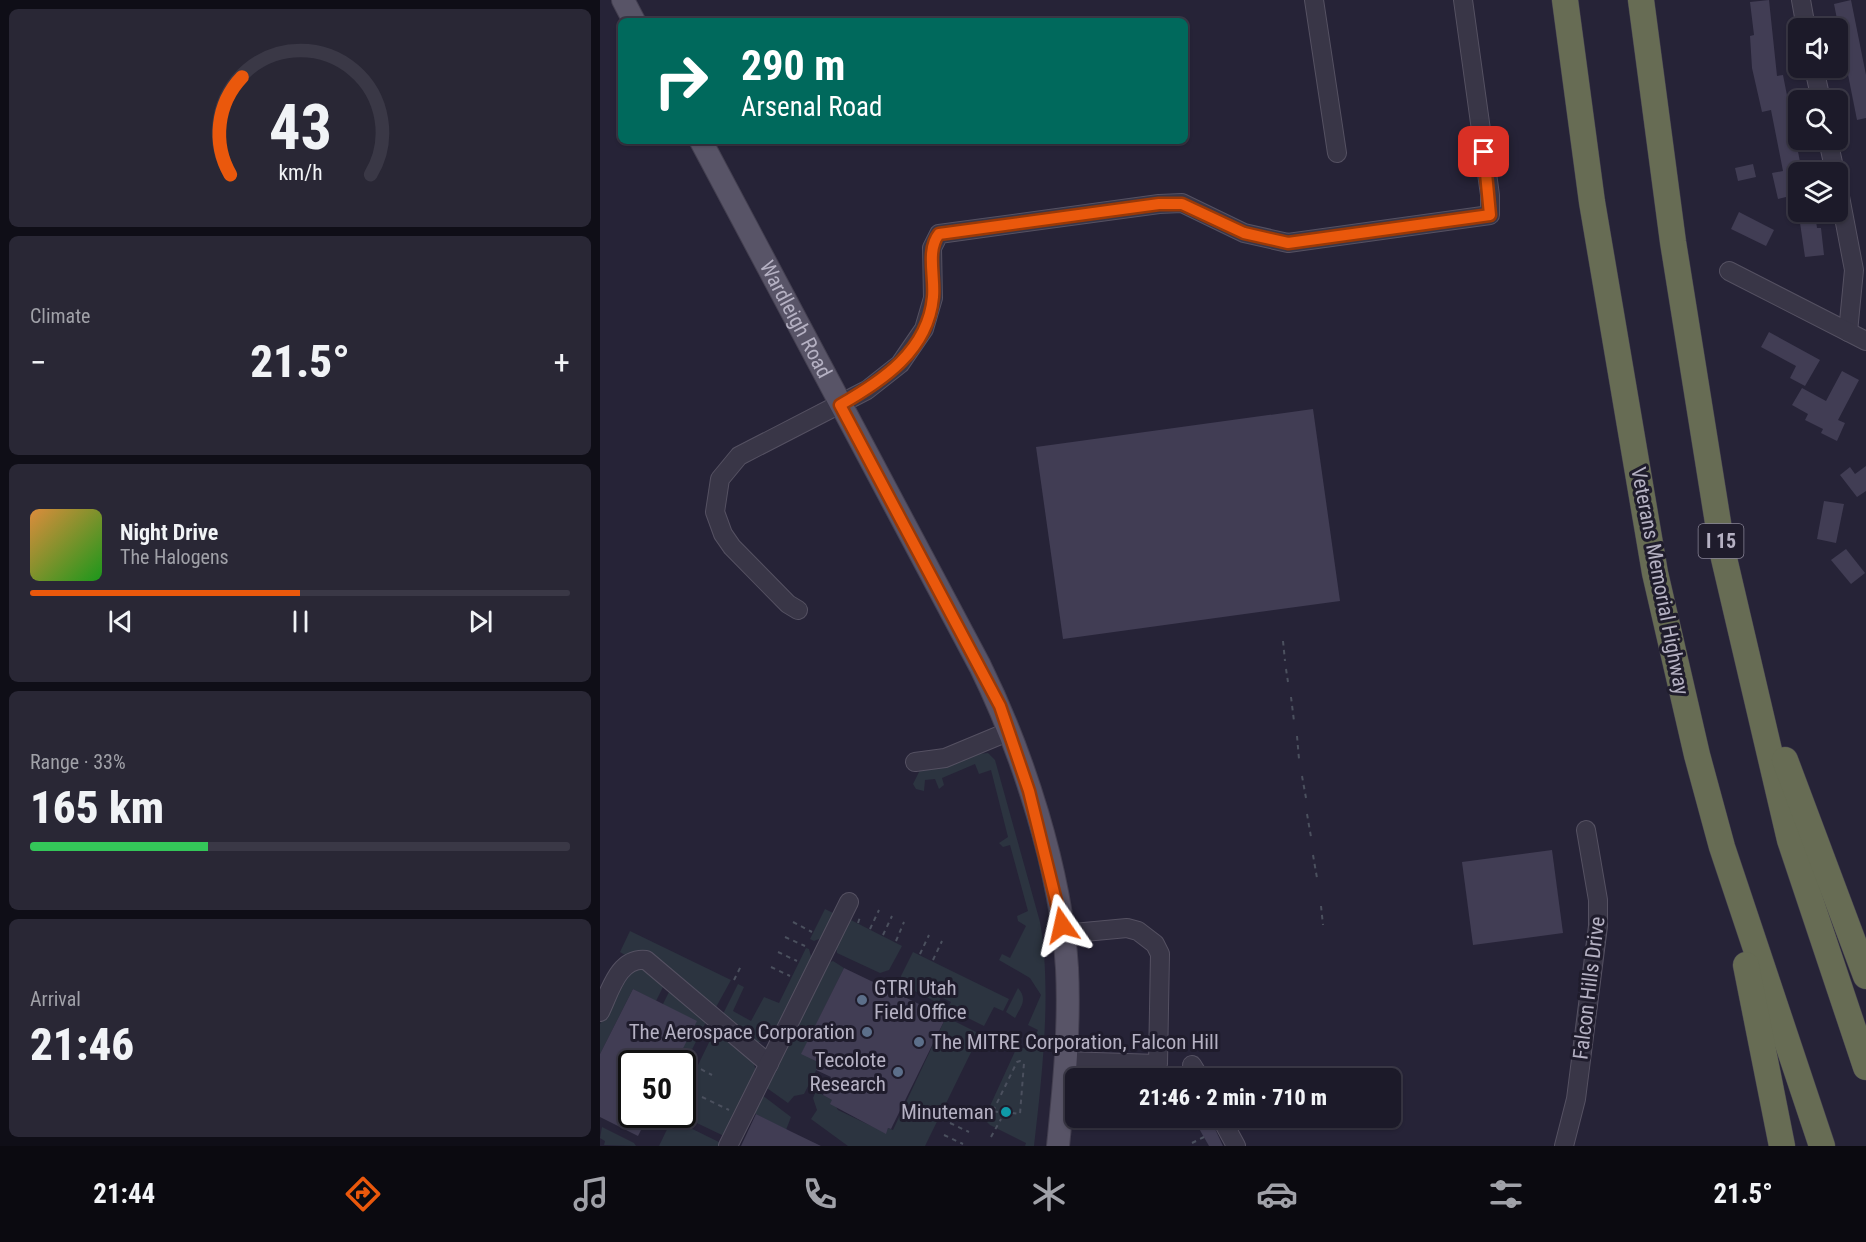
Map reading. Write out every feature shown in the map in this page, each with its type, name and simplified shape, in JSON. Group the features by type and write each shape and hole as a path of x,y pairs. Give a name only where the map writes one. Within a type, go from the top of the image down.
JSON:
{"highway":[{"name":"Veterans Memorial Highway","path":"1565,0 1592,202 1655,573 1697,755 1722,847 1822,1146"},
{"name":"I 15","path":"1641,0 1675,254 1723,554 1790,840 1866,1067"},
{"path":"1746,655 1866,976"},
{"path":"1722,847 1782,1146"}],"main road":[{"path":"623,0 632,18"},
{"name":"Wardleigh Road","path":"703,144 970,646 1010,731 1043,840 1063,934 1068,988 1058,1146"}],"street":[{"path":"1314,0 1337,153"},
{"path":"798,610 788,604 732,547 717,522 716,490 720,479 739,456 840,405 873,386 896,368 924,329 933,298 932,248 939,234 1159,204 1182,204 1244,233 1288,243 1490,215 1490,195 1463,0"},
{"path":"1801,0 1804,18"},
{"path":"1845,222 1854,270 1848,332"},
{"path":"1729,271 1866,341"},
{"path":"915,762 945,758 1010,731"},
{"name":"Falcon Hills Drive","path":"1564,1146 1576,1099 1598,926 1598,900 1586,830"},
{"path":"728,1146 849,902"},
{"path":"1063,934 1127,928 1146,936 1160,954 1158,1064 1065,1061"},
{"path":"600,1012 624,966 634,960 646,960 769,1064"},
{"path":"1226,1128 1236,1146"}],"path":[{"path":"1283,641 1286,661"},
{"path":"1286,669 1288,682"},
{"path":"1291,697 1294,721"},
{"path":"1297,736 1299,759"},
{"path":"1302,776 1306,798"},
{"path":"1307,814 1311,837"},
{"path":"1313,855 1317,878"},
{"path":"1320,906 1323,925"},
{"path":"870,929 879,910"},
{"path":"883,935 892,916"},
{"path":"793,922 812,932"},
{"path":"896,941 904,922"},
{"path":"920,954 929,935"},
{"path":"785,937 805,946"},
{"path":"933,960 942,941"},
{"path":"778,952 797,961"},
{"path":"734,980 742,964"},
{"path":"771,967 790,976"},
{"path":"887,989 890,984"},
{"path":"993,1111 1020,1060 1024,1063 1020,1114 1012,1113"},
{"path":"696,1067 712,1075"},
{"path":"702,1097 734,1113 738,1125"},
{"path":"977,1109 998,1112"},
{"path":"991,1137 1001,1119"},
{"path":"950,1123 969,1132"},
{"path":"944,1135 963,1144"},
{"path":"1192,1143 1204,1137"}],"shaded area":[{"path":"988,753 995,760 1040,922 1044,948 1044,1034 1034,1146 1025,1146 1026,1143 990,1125 984,1119 1017,1047 1029,1049 1038,1030 1028,1025 1041,995 1030,978 999,960 1002,954 1010,958 1026,926 1018,921 1017,916 1028,911 1010,845 1003,847 999,843 1008,837 991,770 979,774 975,764 942,778 944,785 939,789 935,779 925,780 924,791 916,789 913,784 920,770"},
{"path":"825,909 835,914 824,937 814,941 810,939"},
{"path":"847,918 902,946 889,970 880,973 837,953 836,945"},
{"path":"630,931 731,980 715,1009 620,952"},
{"path":"806,948 809,949 812,960 771,1038 756,1043 722,1016 738,984 744,987 733,1011 751,1021 764,997 779,1003"},
{"path":"913,952 1009,999 1003,1011 994,1007 984,1026 948,1008 951,1002 941,997 938,1003 903,985 901,976"},
{"path":"833,961 844,968 802,1053 820,1063 804,1094 794,1096 788,1103 764,1086 823,965"},
{"path":"637,966 665,983 656,1001 633,989 600,1054 600,1024 627,972"},
{"path":"671,988 707,1020 692,1050 672,1050 663,1004"},
{"path":"1018,988 1023,999 1015,1018 1006,1012"},
{"path":"946,1017 980,1034 925,1146 848,1146 811,1119 817,1110 813,1098 816,1091 832,1100 838,1110 886,1133 888,1128 893,1130"},
{"path":"716,1028 753,1061 756,1071 724,1136 696,1123 696,1069"},
{"path":"762,1095 791,1117 786,1130 754,1113"},
{"path":"602,1127 636,1146 604,1145 605,1141 600,1138"},
{"path":"668,1128 690,1128 721,1143 720,1146 659,1146"}],"building":[{"path":"1769,0 1777,76 1783,75 1788,101 1788,150 1798,150 1800,162 1788,162 1788,196 1778,199 1772,173 1783,171 1771,110 1762,112 1752,68 1750,36 1754,35 1750,2"},
{"path":"1851,0 1866,75 1866,118 1857,120 1848,75 1848,18 1837,18 1834,4"},
{"path":"1753,164 1756,177 1738,181 1735,168"},
{"path":"1739,212 1774,230 1766,246 1731,229"},
{"path":"1800,222 1816,222 1817,228 1821,228 1824,255 1805,257"},
{"path":"1769,332 1820,360 1805,386 1790,378 1796,366 1761,347"},
{"path":"1842,371 1859,380 1838,420 1845,423 1837,441 1821,433 1823,429 1805,420 1808,414 1792,405 1802,388 1826,401"},
{"path":"1313,409 1340,601 1063,639 1036,447"},
{"path":"1866,466 1866,491 1857,497 1840,475 1850,467 1855,474"},
{"path":"1824,501 1844,504 1836,543 1817,539"},
{"path":"1846,549 1865,573 1851,584 1831,560"},
{"path":"1552,850 1563,933 1473,945 1462,862"},
{"path":"844,968 946,1017 891,1129 888,1128 886,1134 830,1104 832,1100 823,1095 831,1077 816,1070 820,1063 801,1054"},
{"path":"633,989 697,1021 682,1050 618,1050 618,1126 600,1117 600,1054"},
{"path":"756,1114 792,1132 821,1146 741,1146"},
{"path":"622,1128 642,1128 638,1136"},
{"path":"1199,1128 1215,1128 1223,1146 1209,1146"}],"place":[{"name":"GTRI Utah Field Office","path":"862,1000"},
{"name":"The Aerospace Corporation","path":"867,1032"},
{"name":"The MITRE Corporation, Falcon Hill","path":"919,1042"},
{"name":"Tecolote Research","path":"898,1072"},
{"name":"Minuteman","path":"1006,1112"}],"route":[{"path":"1062,925 1047,856 1029,791 1017,750 1000,706 941,591 840,405 885,378 904,359 924,329 933,298 932,248 939,234 1159,204 1182,204 1244,233 1288,243 1490,215 1490,195 1484,152"}]}
